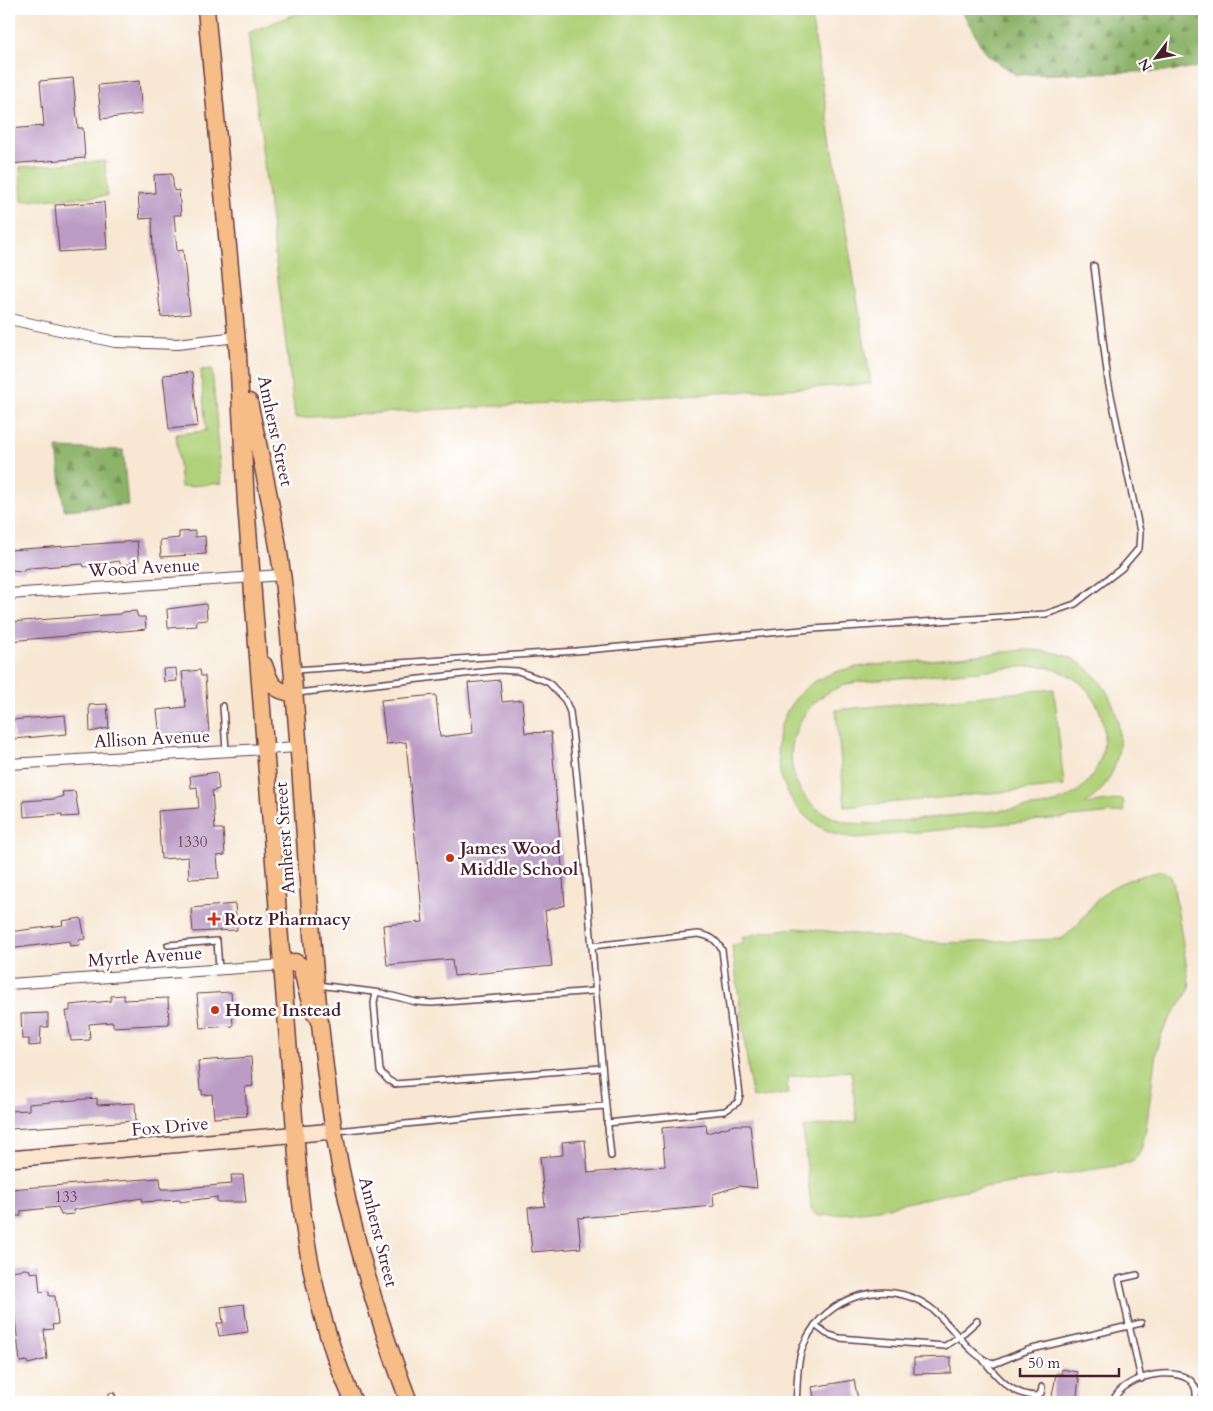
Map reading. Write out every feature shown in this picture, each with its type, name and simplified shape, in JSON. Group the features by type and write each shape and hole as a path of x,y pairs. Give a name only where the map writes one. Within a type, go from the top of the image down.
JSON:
{"main road":[{"name":"Amherst Street","path":"206,9 237,337 257,646 305,1241 313,1281 335,1354 354,1402"},
{"name":"Amherst Street","path":"238,354 266,483 282,575 292,670 322,1031 334,1131 358,1244 374,1301 409,1402"},
{"path":"257,646 270,684 278,691 294,693"},
{"path":"283,965 295,962 301,966 308,995 322,1031"},
{"name":"Fox Drive","path":"9,1159 334,1131"}],"street":[{"path":"9,319 123,342 177,344 237,337"},
{"name":"Wood Avenue","path":"9,594 282,575"},
{"name":"Allison Avenue","path":"9,764 298,747"},
{"name":"Myrtle Avenue","path":"9,984 283,965"}],"lane":[{"path":"292,670 576,651 813,629 1046,614 1075,604 1100,586 1134,556 1139,548 1140,532 1108,381 1094,266"},
{"path":"294,693 498,670 536,676 553,686 565,700 570,712 581,808 601,1068 610,1156"},
{"path":"223,706 226,751"},
{"path":"592,946 698,934 708,936 717,941 722,950 740,1095 738,1102 725,1111 607,1123"},
{"path":"168,945 217,941 219,968"},
{"path":"318,985 376,992 416,1002 432,1003 595,992"},
{"path":"376,992 374,1003 380,1071 388,1080 395,1084 601,1068"},
{"path":"334,1131 605,1106"},
{"path":"1138,1275 1119,1279 1141,1379"},
{"path":"796,1402 800,1356 805,1342 815,1326 837,1305 849,1298 883,1292 911,1297 927,1305 960,1336 1003,1382 1015,1390 1037,1396 1041,1393 1042,1387"},
{"path":"815,1326 837,1338 940,1346 949,1345 977,1321"},
{"path":"980,1357 996,1364 1028,1350 1141,1322"},
{"path":"1113,1402 1121,1387 1141,1379 1178,1374 1189,1379 1196,1392 1195,1402"},
{"path":"1196,1392 1204,1390"}],"green space":[{"path":"308,9 810,9 871,384 295,418 248,33"},
{"path":"961,9 1204,9 1204,66 1172,71 1016,75 985,53"},
{"path":"105,161 107,196 22,201 20,167"},
{"path":"212,369 222,483 181,487 176,434 206,431 201,370"},
{"path":"57,448 123,450 128,505 64,510"},
{"path":"1024,650 1046,651 1074,659 1096,677 1108,694 1116,713 1119,733 1118,753 1112,772 1101,790 1085,804 1123,799 1124,812 857,838 835,834 824,829 815,824 798,809 786,789 780,773 778,739 782,723 789,708 799,695 812,684 828,675 855,667","holes":["1032,666 1062,672 1084,687 1098,708 1104,732 1101,757 1090,779 1070,796 1041,806 859,824 840,820 816,808 801,791 793,770 792,747 798,725 811,706 831,691 857,682"]},
{"path":"1054,689 1064,786 845,807 836,710"},
{"path":"1164,871 1170,875 1173,882 1190,988 1169,1019 1159,1041 1144,1137 1141,1149 1135,1159 1120,1165 960,1191 870,1211 820,1216 814,1213 811,1208 803,1128 857,1121 851,1071 787,1077 788,1094 752,1098 732,945 742,944 742,938 764,932 796,928 945,943 1061,939 1078,924 1109,889 1132,879"}],"building":[{"path":"73,78 78,128 83,128 85,158 9,164 9,129 44,126 40,81"},
{"path":"139,81 142,114 101,119 98,85"},
{"path":"172,174 174,191 179,190 181,215 174,215 177,251 183,250 190,314 161,317 153,254 152,218 140,219 138,194 155,193 154,175"},
{"path":"104,202 107,249 59,252 55,205"},
{"path":"192,372 198,426 169,429 163,375"},
{"path":"195,531 195,537 205,536 206,554 161,557 160,540 179,538 179,532"},
{"path":"137,541 139,560 131,561 131,564 121,565 119,561 84,567 83,564 30,568 24,569 24,571 9,570 9,550"},
{"path":"206,604 207,620 196,621 197,626 168,628 167,609"},
{"path":"136,611 138,617 145,617 146,629 9,641 9,622 120,614 122,612"},
{"path":"176,668 177,681 164,682 163,669"},
{"path":"200,670 201,676 205,676 209,733 160,737 157,710 186,707 182,672"},
{"path":"500,680 502,702 522,700 525,733 551,732 565,905 545,911 552,966 454,976 452,959 387,965 383,925 423,922 406,742 386,744 381,700 436,695 440,737 473,733 468,683"},
{"path":"107,704 109,728 90,732 89,705"},
{"path":"65,715 67,734 14,739 12,720"},
{"path":"217,772 219,789 212,791 215,829 223,829 225,855 217,856 219,878 189,879 188,857 161,859 158,811 199,808 197,787 191,788 190,776"},
{"path":"75,791 79,816 62,817 62,814 24,817 23,801 54,799 63,796 62,792"},
{"name":"Rotz Pharmacy","path":"235,904 237,930 193,932 191,908"},
{"path":"81,918 85,939 79,940 80,945 70,946 69,941 9,949 9,932 63,925 62,921"},
{"name":"Home Instead","path":"231,992 233,1026 200,1028 197,994"},
{"path":"124,995 124,1000 168,998 169,1024 113,1027 113,1022 89,1024 90,1040 71,1041 66,1011 70,1011 70,1005 111,1001 111,996"},
{"path":"48,1013 48,1027 41,1027 40,1045 29,1046 29,1039 22,1039 21,1014"},
{"path":"251,1057 253,1086 245,1087 247,1116 214,1118 212,1094 202,1095 202,1090 200,1090 198,1061"},
{"path":"97,1098 97,1105 135,1103 136,1121 9,1129 9,1111 29,1110 29,1104"},
{"path":"706,1124 707,1133 735,1125 750,1125 757,1188 739,1186 713,1194 714,1206 578,1218 581,1248 532,1252 528,1208 545,1206 540,1157 563,1155 562,1142 585,1140 588,1173 665,1166 662,1128"},
{"path":"231,1175 243,1175 246,1202 217,1202 217,1197 180,1202 180,1200 142,1202 142,1198 73,1210 74,1214 61,1215 58,1207 21,1211 21,1216 9,1216 9,1189 160,1178 161,1189 171,1189 232,1184"},
{"path":"30,1270 30,1273 38,1272 40,1292 49,1291 49,1296 55,1296 58,1324 52,1325 53,1329 44,1330 47,1359 28,1364 27,1361 20,1362 10,1275 12,1275 11,1271"},
{"path":"244,1304 248,1332 219,1336 217,1323 223,1323 221,1307"},
{"path":"951,1357 951,1373 914,1374 914,1358"},
{"path":"1062,1369 1077,1372 1077,1378 1079,1379 1076,1402 1051,1402 1056,1374 1061,1375"},
{"path":"854,1380 858,1399 815,1402 812,1387"}],"place":[{"name":"James Wood Middle School","path":"450,858"},
{"name":"Rotz Pharmacy","path":"214,919"},
{"name":"Home Instead","path":"215,1010"}]}
